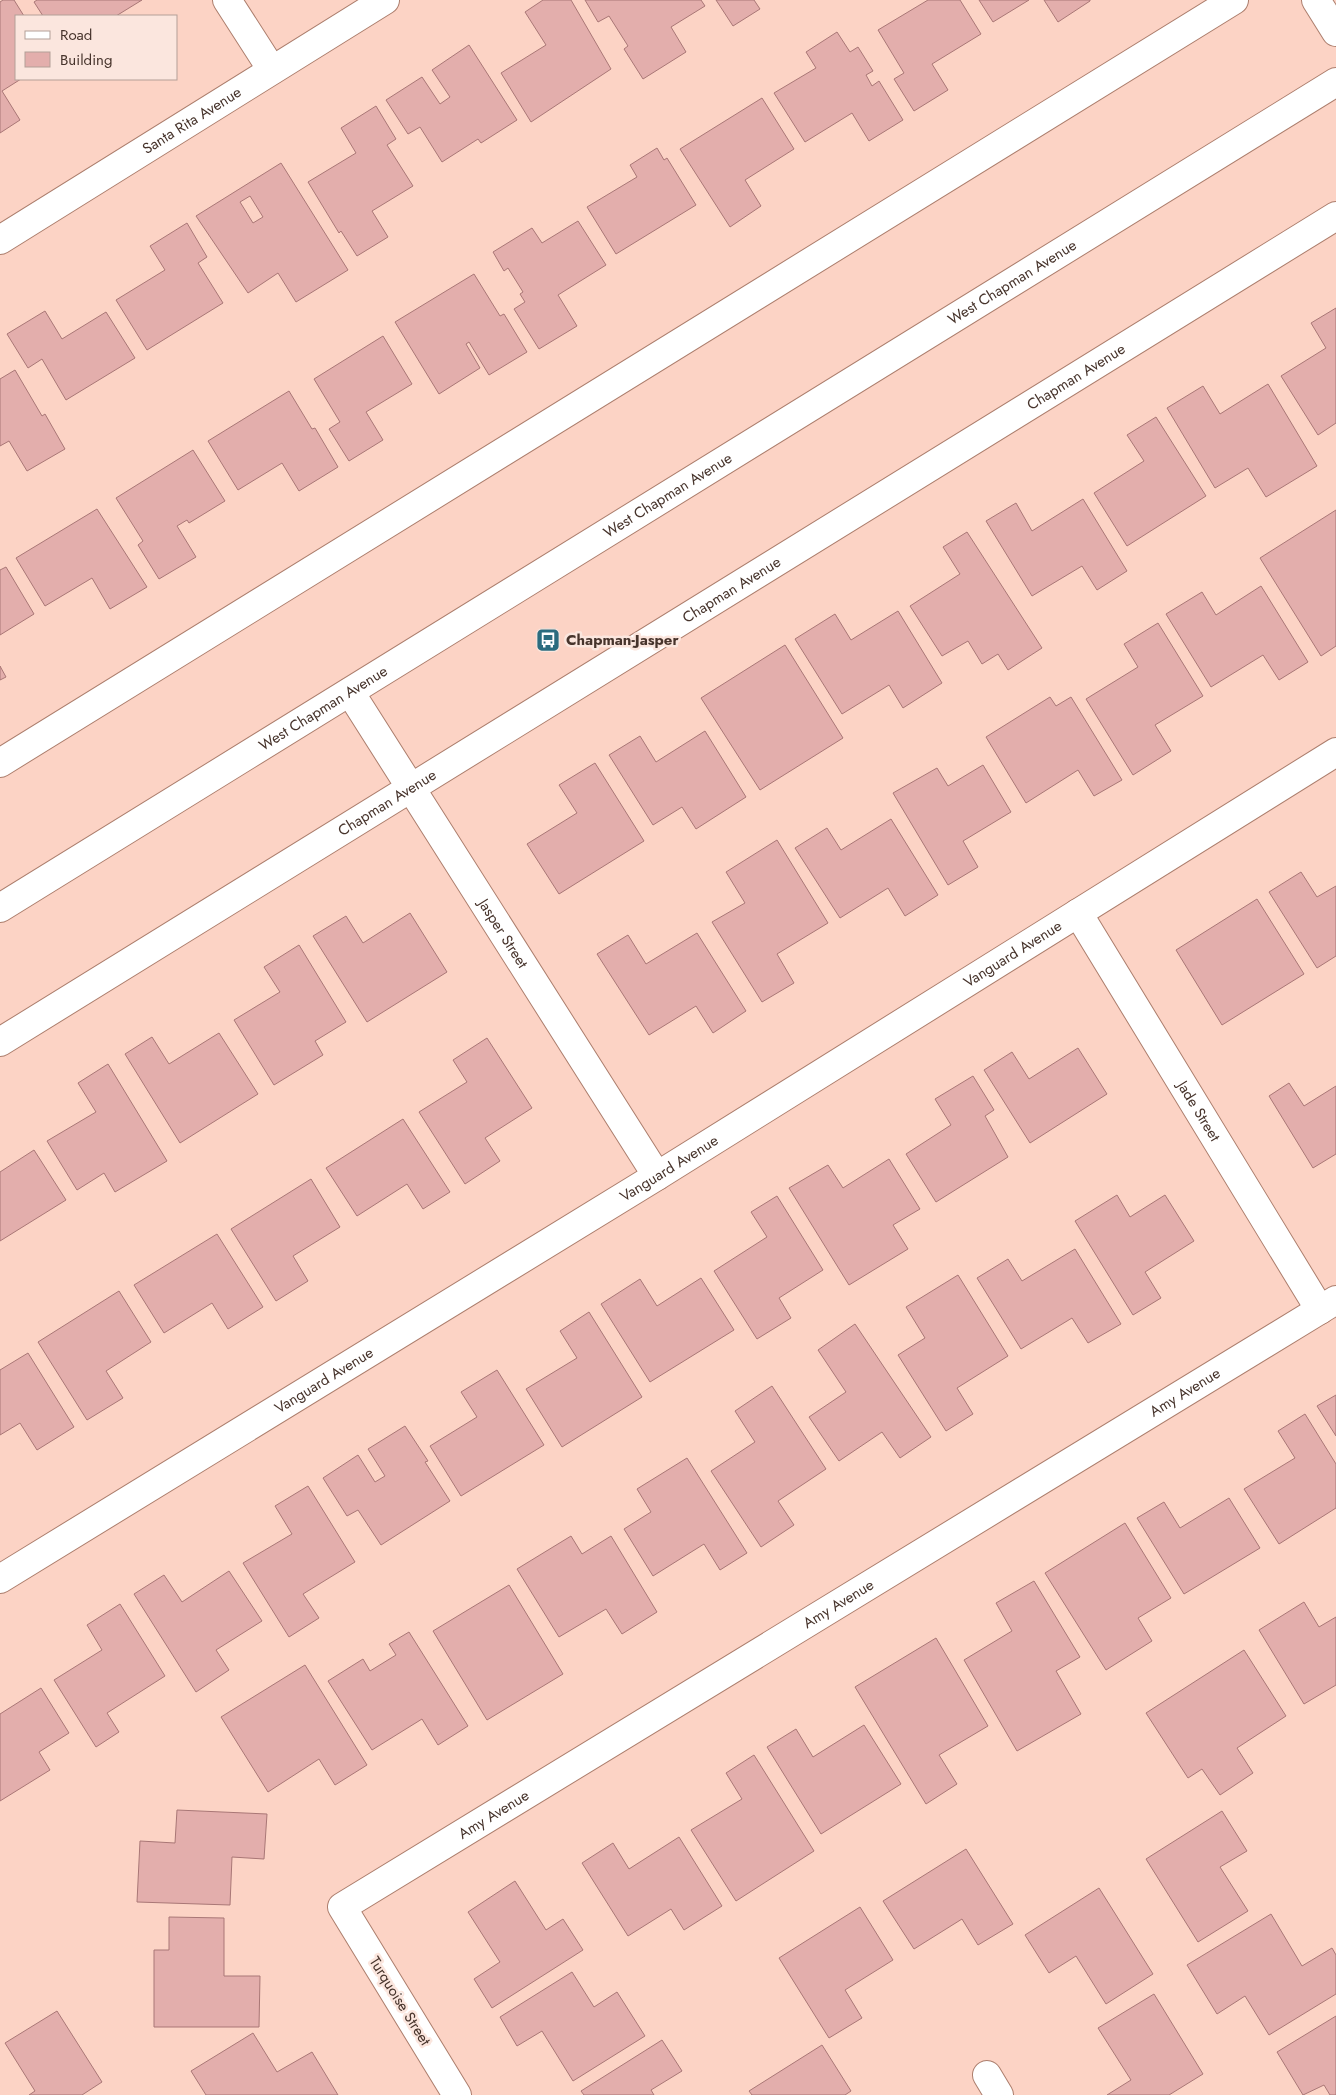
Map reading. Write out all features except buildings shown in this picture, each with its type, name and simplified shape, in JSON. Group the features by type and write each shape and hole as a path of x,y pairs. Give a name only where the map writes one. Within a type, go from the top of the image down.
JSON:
{"street":[{"path":"227,0 272,70"},
{"name":"Santa Rita Avenue","path":"0,240 385,0"},
{"path":"0,763 1234,0"},
{"path":"1316,0 1336,32"},
{"name":"West Chapman Avenue","path":"0,908 1336,82"},
{"name":"Chapman Avenue","path":"0,1042 1336,216"},
{"name":"Jasper Street","path":"350,692 657,1176"},
{"name":"Vanguard Avenue","path":"0,1579 657,1176 1336,752"},
{"name":"Jade Street","path":"1078,913 1328,1305"},
{"name":"Amy Avenue","path":"342,1908 1328,1305"},
{"name":"Turquoise Street","path":"342,1908 458,2095"}],"place":[{"name":"Chapman-Jasper","path":"548,640"}]}
